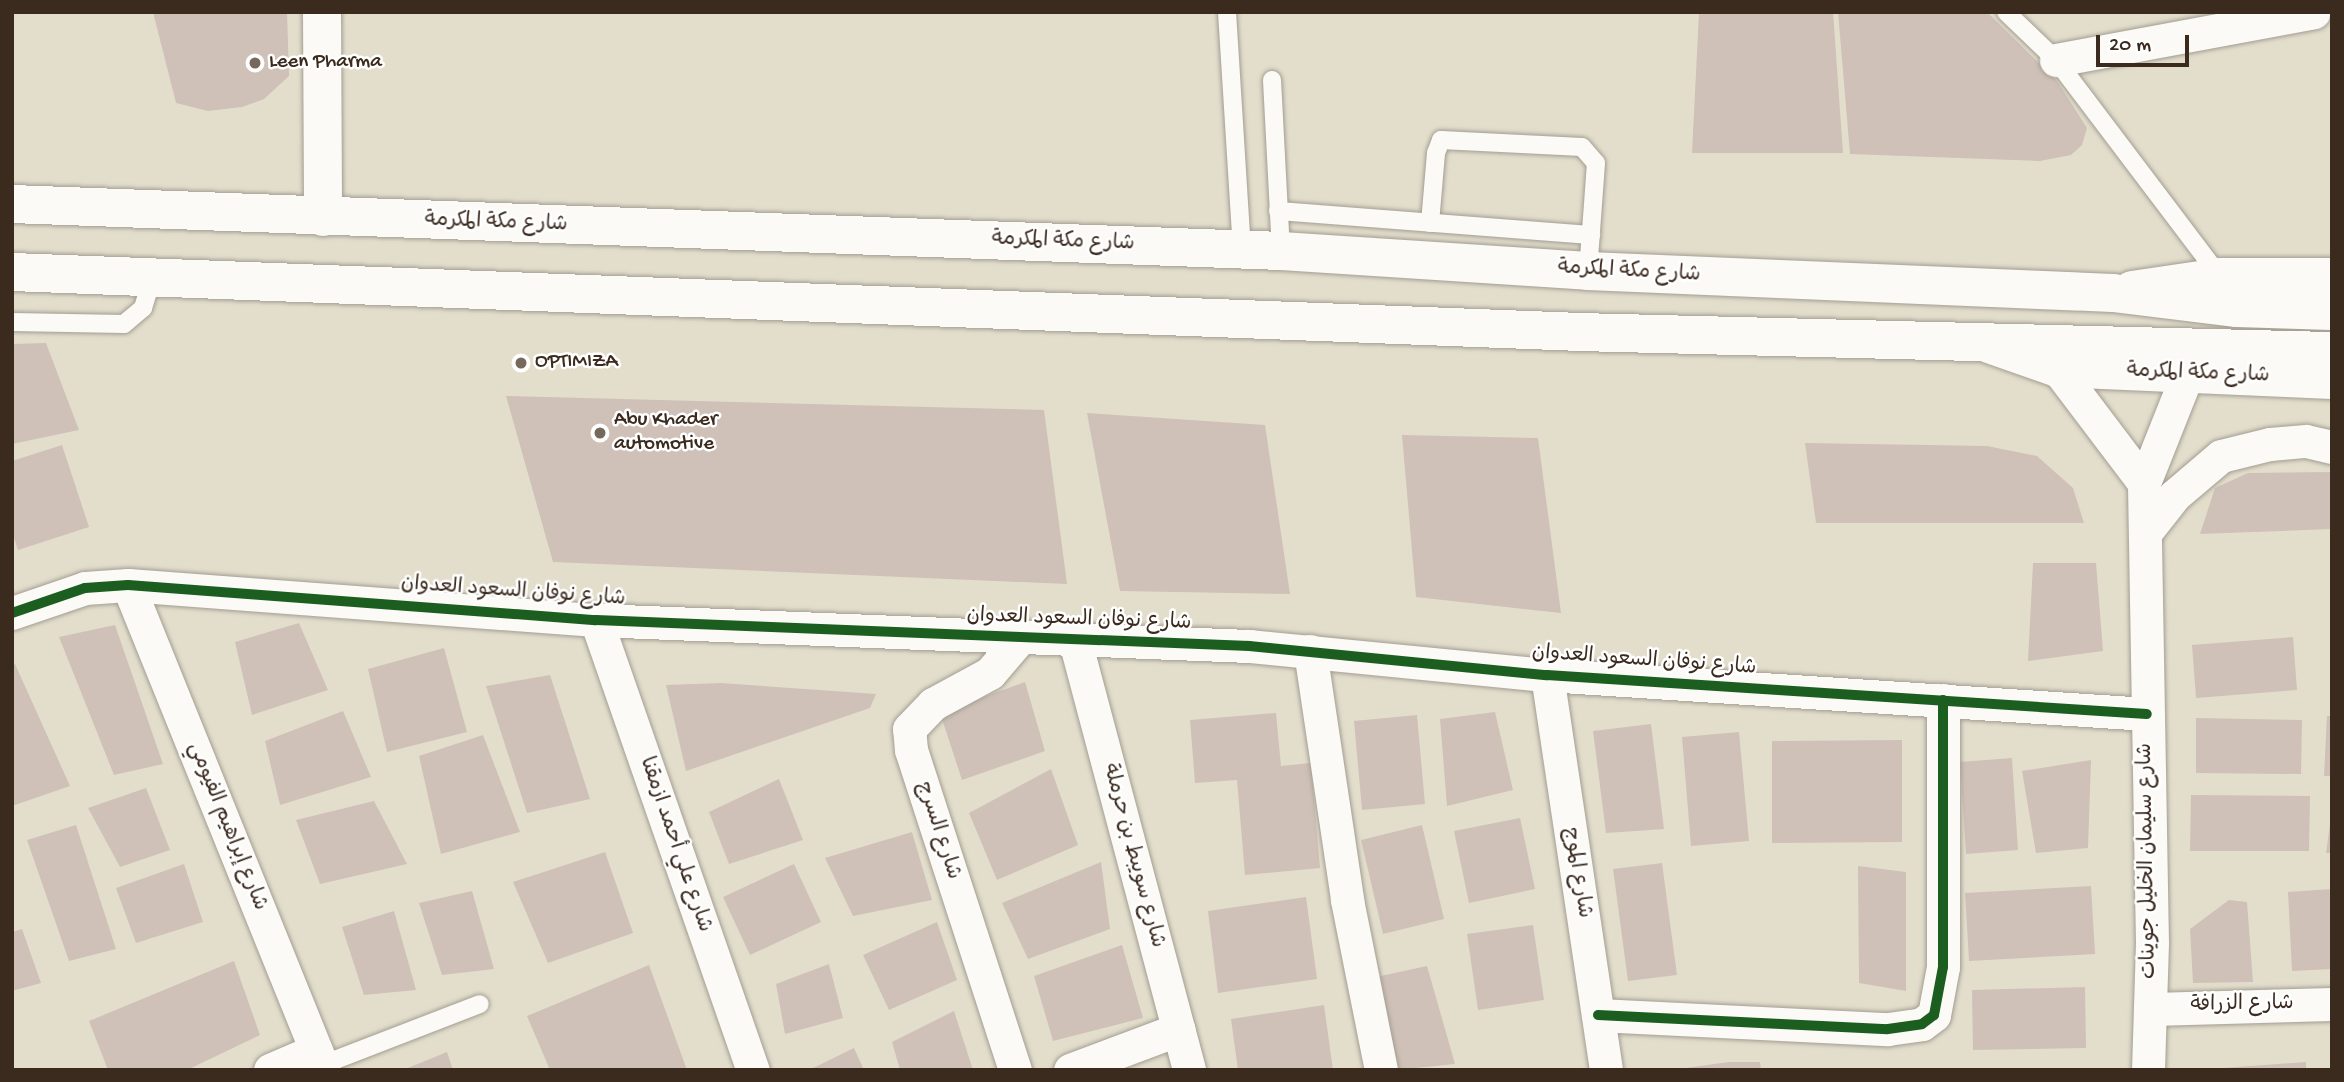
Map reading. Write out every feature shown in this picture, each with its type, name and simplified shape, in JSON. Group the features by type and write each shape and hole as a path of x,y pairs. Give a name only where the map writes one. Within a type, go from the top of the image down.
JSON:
{"main road":[{"path":"322,12 323,218"},
{"name":"شارع مكة المكرمة","path":"12,205 1242,250 1590,253 2113,293 2229,292 2332,276"},
{"name":"شارع مكة المكرمة","path":"12,272 1579,332 2332,351"},
{"name":"شارع مكة المكرمة","path":"2229,292 2332,311"},
{"name":"شارع مكة المكرمة","path":"1986,343 2057,368 2332,380"}],"street":[{"path":"2056,60 2314,12"},
{"path":"2057,368 2144,483"},
{"name":"شارع سليمان الخليل جوينات","path":"2148,1070 2151,1009 2144,483 2187,375"},
{"path":"2145,533 2175,495 2221,456 2270,444 2306,442 2332,447"},
{"name":"شارع نوفان السعود العدوان","path":"12,613 85,588 128,585 596,620 1310,650 1547,675 2147,714"},
{"name":"شارع إبراهيم الفيومي","path":"128,585 320,1061"},
{"name":"شارع علي أحمد ازمقنا","path":"596,620 753,1070"},
{"name":"شارع السرج","path":"1015,1070 911,750 909,729 933,704 989,673 1019,639"},
{"name":"شارع سويبط بن حرملة","path":"1075,641 1189,1070"},
{"path":"1310,650 1347,900 1381,1070"},
{"name":"شارع الموج","path":"1547,675 1606,1070"},
{"path":"1598,1015 1888,1029 1922,1024 1934,1015 1943,967 1943,701"},
{"name":"شارع الزرافة","path":"2151,1009 2332,1004"},
{"path":"1070,1070 1179,1029"},
{"path":"270,1070 320,1061"}],"lane":[{"path":"1227,12 1242,250"},
{"path":"2006,12 2056,60 2229,292"},
{"path":"1272,80 1282,251"},
{"path":"1278,211 1430,223 1590,253 1596,163 1591,153 1570,145 1441,140 1436,153 1430,223"},
{"path":"12,322 124,324 143,308 152,278"},
{"path":"320,1061 480,1004"}],"building":[{"path":"153,12 287,12 289,76 264,99 242,107 208,111 176,103"},
{"path":"1699,12 1833,12 1843,153 1692,153"},
{"path":"1838,12 1987,12 2057,81 2087,128 2082,145 2071,155 2040,161 1850,154"},
{"path":"46,343 79,430 12,444 12,344"},
{"path":"506,396 1044,410 1067,584 553,562"},
{"path":"1087,413 1265,425 1290,594 1120,591"},
{"path":"1402,435 1538,438 1561,613 1416,597"},
{"path":"1805,443 1987,446 2037,456 2073,488 2084,523 1816,523"},
{"path":"62,445 89,527 18,550 12,532 12,461"},
{"path":"2332,472 2332,529 2200,534 2215,488 2248,473"},
{"path":"2033,563 2096,563 2103,651 2028,661"},
{"path":"299,623 328,690 252,715 235,642"},
{"path":"115,625 163,764 114,775 59,637"},
{"path":"2293,637 2297,690 2196,698 2192,645"},
{"path":"444,648 467,732 387,752 368,669"},
{"path":"15,664 70,786 12,806 12,665"},
{"path":"550,675 590,799 527,813 486,686"},
{"path":"1025,682 1045,751 962,780 940,713"},
{"path":"721,683 876,694 870,708 686,771 666,685"},
{"path":"343,711 371,777 280,805 265,741"},
{"path":"1495,712 1513,790 1447,806 1440,719"},
{"path":"1276,713 1281,766 1311,763 1320,868 1245,875 1237,780 1195,783 1190,720"},
{"path":"1417,715 1425,804 1362,810 1354,721"},
{"path":"2327,716 2332,716 2332,776 2324,776"},
{"path":"2196,718 2302,720 2301,774 2196,773"},
{"path":"1651,724 1664,829 1606,833 1593,731"},
{"path":"1739,732 1749,841 1691,846 1682,737"},
{"path":"483,735 520,832 441,854 419,756"},
{"path":"1902,740 1902,842 1772,843 1772,741"},
{"path":"2012,758 2018,850 1966,854 1960,762"},
{"path":"2091,760 2088,848 2036,853 2022,771"},
{"path":"1051,769 1078,845 997,880 969,813"},
{"path":"779,779 803,840 729,864 709,812"},
{"path":"146,788 170,850 120,867 88,808"},
{"path":"2191,795 2310,796 2309,851 2190,851"},
{"path":"374,801 407,864 320,884 296,820"},
{"path":"1520,818 1535,889 1469,903 1454,831"},
{"path":"2330,824 2332,853 2326,853"},
{"path":"76,825 116,949 69,961 27,840"},
{"path":"1422,825 1444,919 1383,934 1361,840"},
{"path":"912,832 932,900 853,916 825,858"},
{"path":"605,852 633,933 548,963 513,882"},
{"path":"1101,862 1110,929 1028,959 1002,903"},
{"path":"1662,863 1677,975 1628,981 1613,869"},
{"path":"184,864 203,922 136,943 116,888"},
{"path":"794,864 821,922 750,955 723,897"},
{"path":"1858,866 1906,872 1906,991 1859,983"},
{"path":"2091,886 2095,954 1969,961 1965,893"},
{"path":"2332,889 2332,969 2292,971 2288,892"},
{"path":"472,891 494,969 442,975 419,903"},
{"path":"1306,897 1317,979 1218,993 1208,911"},
{"path":"2229,900 2247,902 2253,982 2193,983 2190,929"},
{"path":"394,911 416,990 364,995 342,927"},
{"path":"937,922 957,980 889,1010 863,955"},
{"path":"1533,925 1544,1000 1478,1010 1467,934"},
{"path":"22,929 41,983 12,991 12,932"},
{"path":"1122,945 1143,1018 1053,1041 1034,976"},
{"path":"234,961 260,1035 187,1070 108,1070 89,1021"},
{"path":"829,964 843,1018 785,1034 776,984"},
{"path":"649,965 687,1070 550,1070 527,1016"},
{"path":"1427,966 1455,1064 1395,1070 1376,977"},
{"path":"2085,987 2086,1048 1973,1050 1972,990"},
{"path":"1324,1005 1333,1070 1238,1070 1231,1019"},
{"path":"954,1011 973,1070 900,1070 892,1042"},
{"path":"854,1048 864,1070 809,1070"},
{"path":"447,1052 453,1070 403,1070"},
{"path":"1729,1062 1760,1062 1761,1070 1671,1070"},
{"path":"2306,1062 2306,1070 2223,1070 2223,1068"}],"cycle path":[{"path":"12,613 85,588 128,585 596,620 1249,646 1547,675 2147,714"},
{"path":"1598,1015 1888,1029 1922,1024 1934,1015 1943,967 1943,700"}],"place":[{"name":"Leen Pharma","path":"255,63"},
{"name":"OPTIMIZA","path":"521,363"},
{"name":"Abu Khader automotive","path":"600,433"}]}
